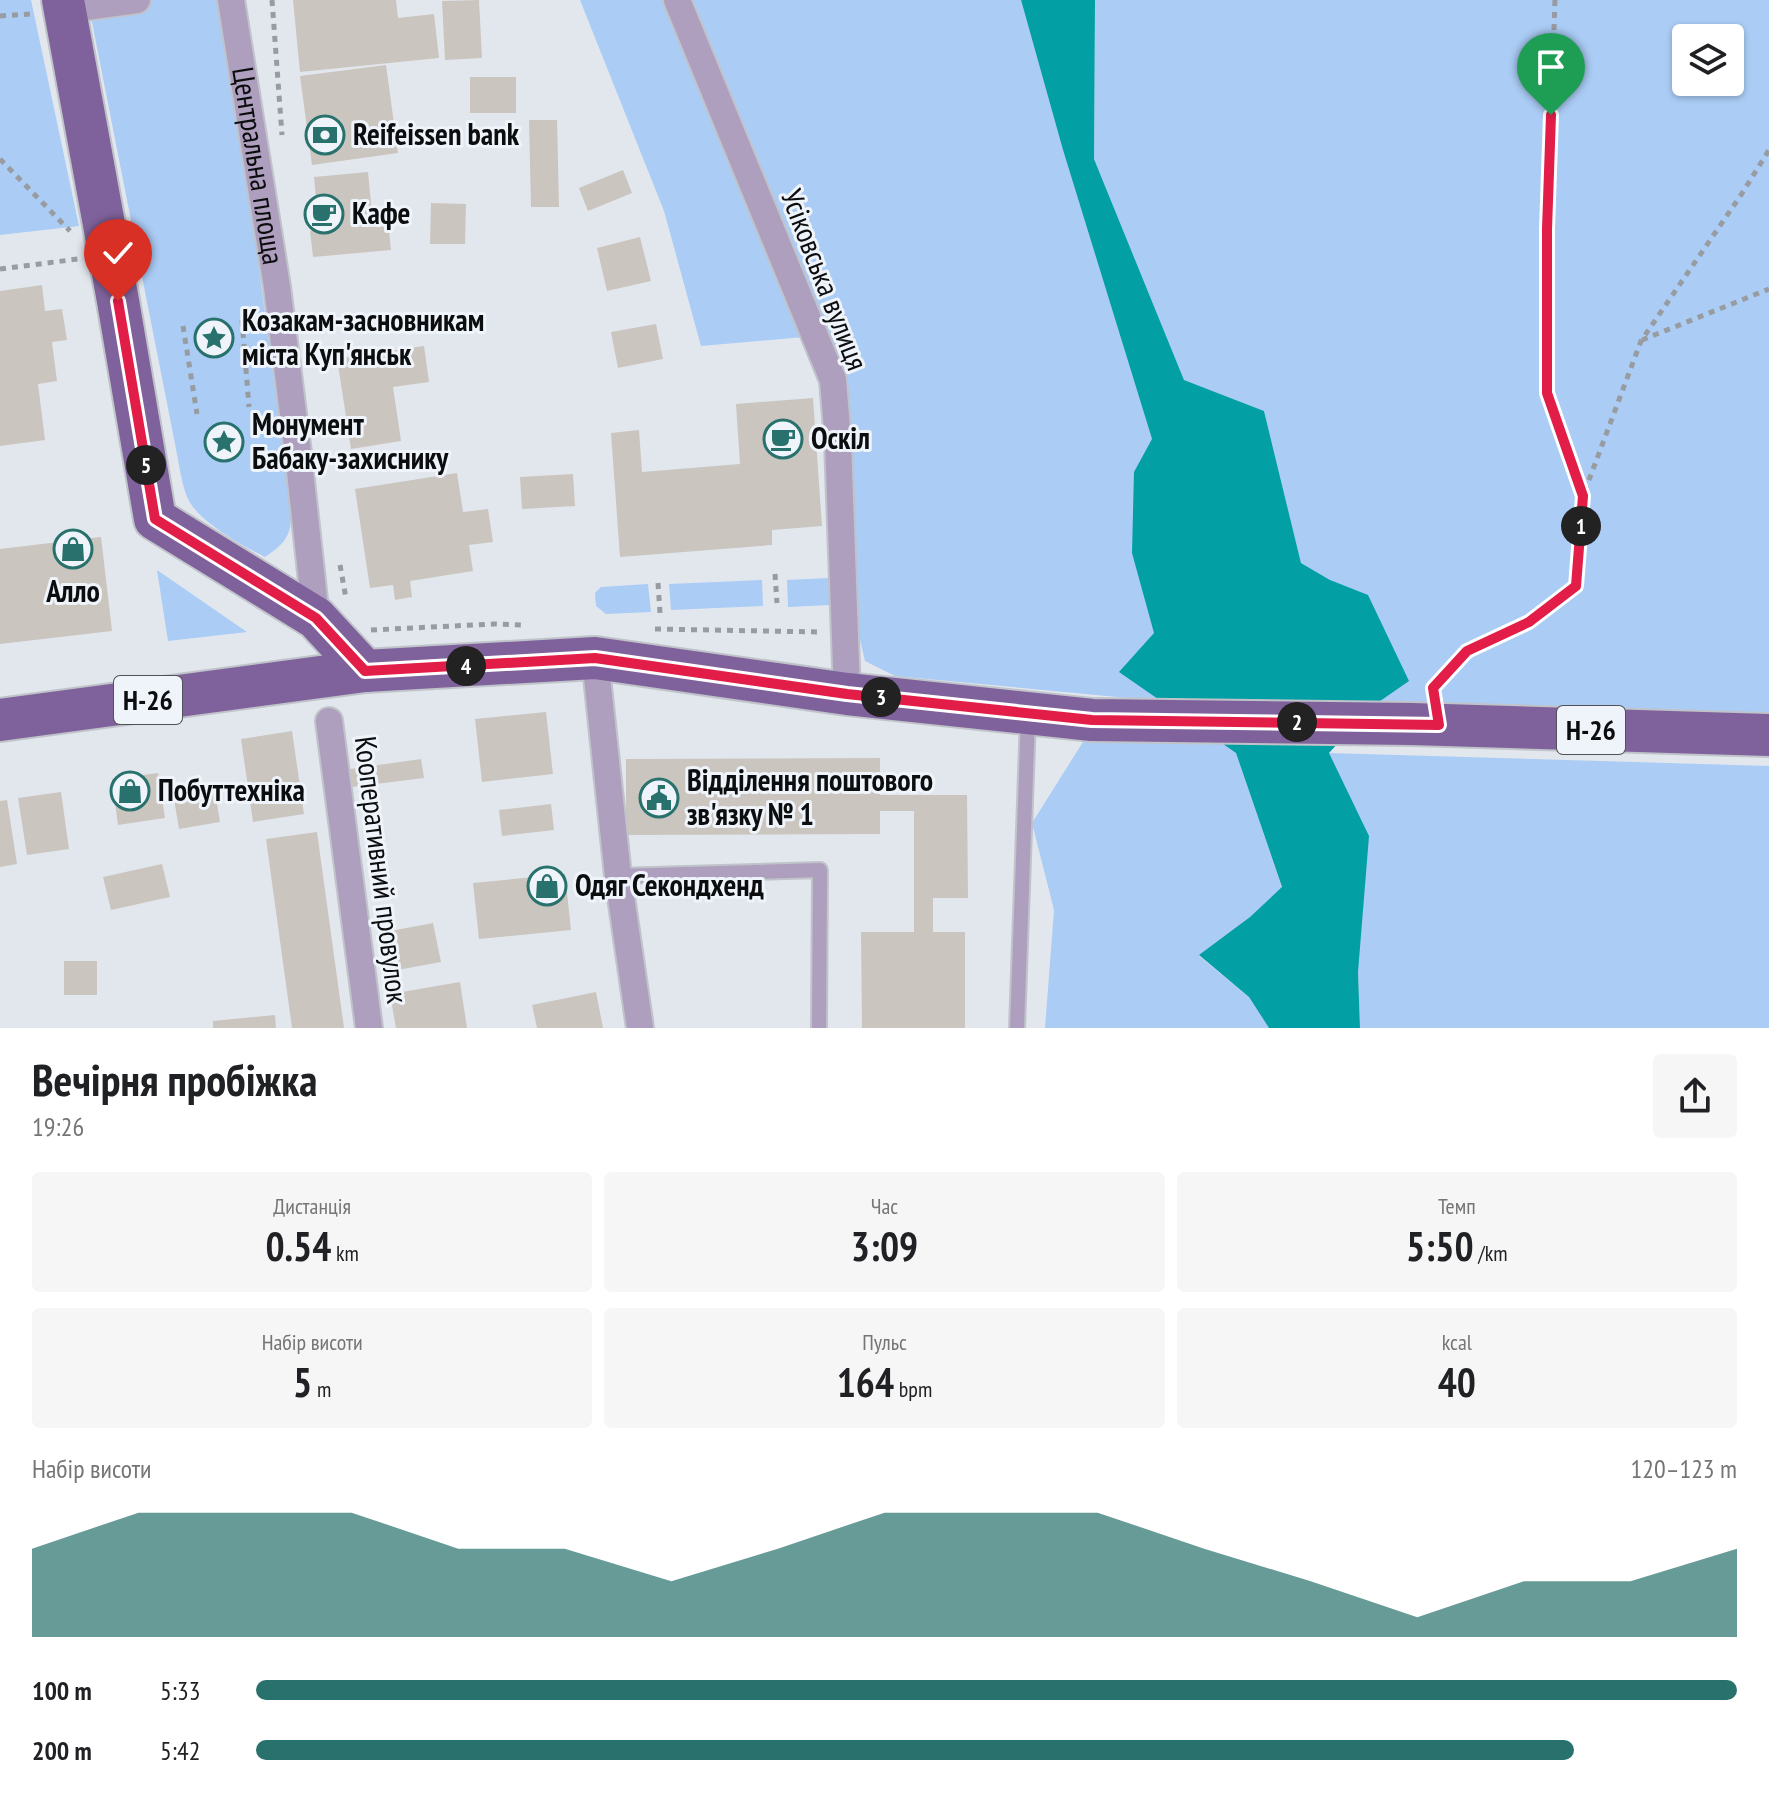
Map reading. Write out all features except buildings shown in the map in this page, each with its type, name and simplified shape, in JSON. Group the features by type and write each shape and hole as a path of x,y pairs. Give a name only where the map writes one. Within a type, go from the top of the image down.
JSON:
{"main road":[{"path":"64,5 155,519 332,611 365,671"},
{"name":"Н-26","path":"0,720 365,671 595,658 847,694 1092,720 1769,735"}],"street":[{"path":"64,5 137,0"},
{"name":"Центральна площа","path":"231,0 277,287 298,453 332,611"},
{"name":"Усіковська вулиця","path":"677,0 833,380 847,694"},
{"path":"595,658 618,876 640,1028"},
{"name":"Кооперативний провулок","path":"329,721 369,1028"}],"lane":[{"path":"1017,1028 1028,713"},
{"path":"618,876 820,870 819,1028"}],"path":[{"path":"272,0 282,137"},
{"path":"1555,0 1547,229 1547,393 1583,496"},
{"path":"1426,725 1433,688 1467,651 1529,622 1576,586 1583,496 1641,341 1769,150"},
{"path":"0,159 78,240"},
{"path":"0,269 82,258 80,249"},
{"path":"1641,341 1769,289"},
{"path":"242,320 249,407"},
{"path":"183,326 197,414"},
{"path":"332,611 338,557"},
{"path":"775,574 777,603"},
{"path":"658,583 660,613"},
{"path":"367,630 478,624 524,625"},
{"path":"647,629 845,631"}],"shaded area":[{"path":"0,0 31,0 79,226 0,235"},
{"path":"137,0 230,0 255,239 291,507 287,536 279,547 265,557 245,547 202,516 188,499 182,481 89,7"},
{"path":"580,0 677,0 815,336 701,346 664,211"},
{"path":"693,0 1021,0 1063,150 1152,439 1154,633 1160,701 895,676 865,661 858,631 840,371"},
{"path":"1021,0 1095,0 1094,159 1184,380 1264,411 1301,563 1330,580 1368,595 1409,681 1370,708 1329,753 1369,836 1358,972 1360,1028 1269,1028 1249,997 1199,955 1250,917 1282,887 1236,753 1119,672 1154,633 1132,553 1134,472 1152,439 1063,150"},
{"path":"1095,0 1769,0 1769,715 1378,703 1330,580 1301,563 1264,411 1184,380 1094,159"},
{"path":"157,570 247,632 168,641"},
{"path":"829,578 830,605 788,607 787,580"},
{"path":"762,580 763,606 671,610 669,584"},
{"path":"648,584 651,612 606,614 596,606 595,593 601,587"},
{"path":"1088,734 1211,735 1236,753 1282,888 1199,956 1249,997 1269,1028 1045,1028 1054,910 1032,823"},
{"path":"1329,753 1769,766 1769,1028 1360,1028 1358,972"}],"place":[{"name":"Reifeissen bank","path":"325,135"},
{"name":"Кафе","path":"324,214"},
{"name":"Козакам-засновникам міста Куп'янськ","path":"214,338"},
{"name":"Оскіл","path":"783,439"},
{"name":"Монумент Бабаку-захиснику","path":"224,442"},
{"name":"Алло","path":"73,549"},
{"name":"Побуттехніка","path":"130,791"},
{"name":"Відділення поштового зв'язку № 1","path":"659,798"},
{"name":"Одяг Секондхенд","path":"547,886"}],"route":[{"path":"118,301 155,519 316,618 365,671 595,658 847,694 1092,720 1439,725 1433,688 1467,651 1529,622 1576,586 1583,496 1547,393 1551,115"}]}
